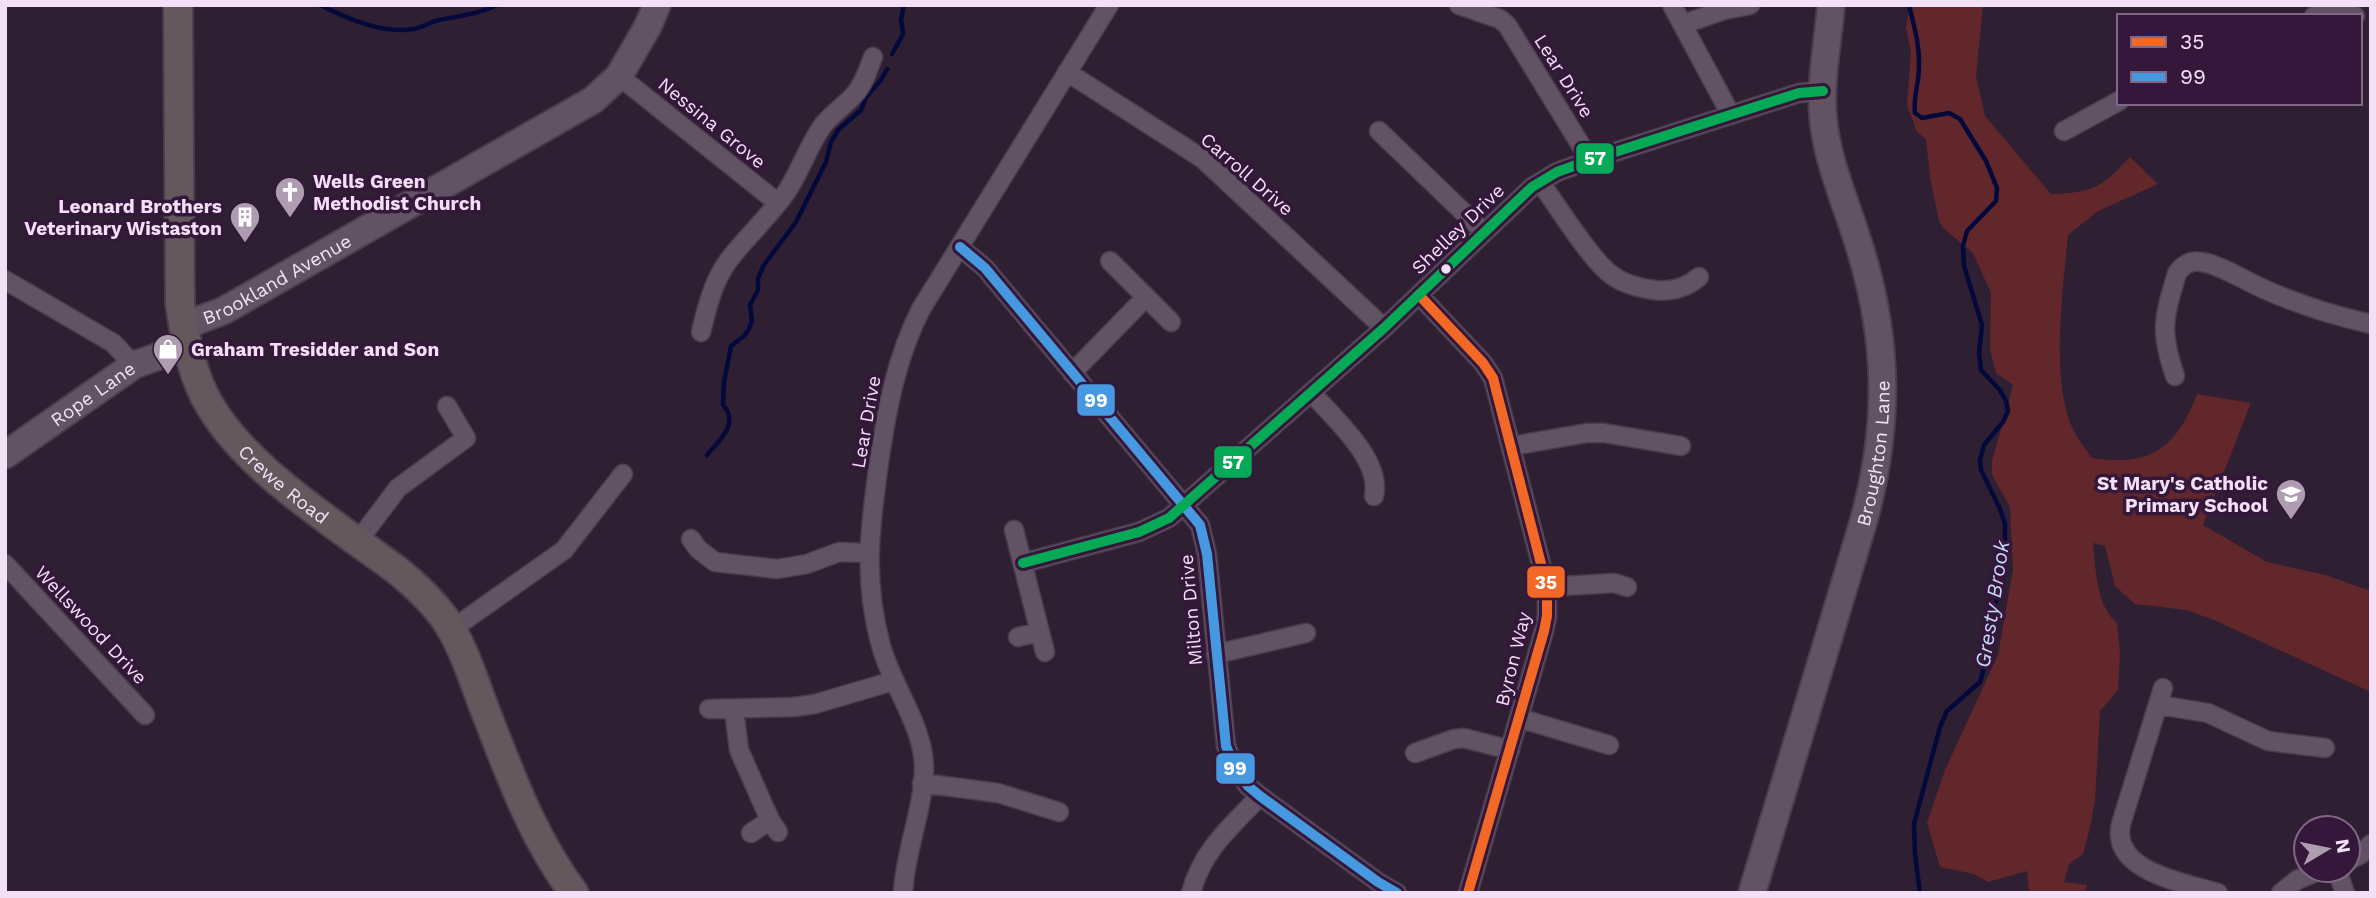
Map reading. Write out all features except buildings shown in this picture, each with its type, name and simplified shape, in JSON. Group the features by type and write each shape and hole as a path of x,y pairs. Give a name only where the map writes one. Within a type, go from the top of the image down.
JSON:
{"main road":[{"name":"Crewe Road","path":"178,5 178,266 185,336 206,398 245,452 270,475 418,588 443,617 467,664 528,821 570,891"}],"street":[{"name":"Brookland Avenue","path":"185,336 223,311 585,105 619,76 657,5"},
{"name":"Lear Drive","path":"903,893 924,768 921,747 912,720 893,681 875,624 869,586 868,553 887,410 900,358 921,309 1109,5"},
{"name":"Lear Drive","path":"1459,5 1500,19 1507,25 1590,160"},
{"path":"1672,5 1731,115"},
{"name":"Broughton Lane","path":"1752,893 1866,514 1883,419 1884,365 1875,305 1869,276 1829,148 1823,117 1831,5"},
{"path":"2319,14 2336,7"},
{"path":"1684,24 1715,12 1742,12"},
{"path":"701,332 716,282 727,263 778,203 796,176 816,134 860,86 873,57"},
{"name":"Carroll Drive","path":"1067,72 1203,159 1384,328"},
{"name":"Nessina Grove","path":"619,76 778,203"},
{"name":"Shelley Drive","path":"1023,563 1139,531 1168,518 1384,328 1523,194 1540,182 1590,160 1800,93 1823,91"},
{"path":"2064,131 2117,101"},
{"path":"1379,131 1484,232"},
{"path":"1540,182 1600,265 1614,277 1651,290 1665,291 1695,286"},
{"name":"Milton Drive","path":"960,247 985,268 1200,525 1205,542 1226,746 1235,768 1248,786 1260,796 1397,893"},
{"path":"1110,261 1171,322"},
{"path":"2175,376 2167,352 2163,324 2177,273 2182,266 2193,262 2208,263 2269,292 2321,311 2371,324"},
{"path":"5,280 113,343 134,365"},
{"name":"Byron Way","path":"1419,295 1488,368 1496,385 1547,587 1544,631 1468,893"},
{"path":"1072,373 1146,297"},
{"name":"Rope Lane","path":"5,455 134,365 185,336"},
{"path":"1312,393 1365,455 1375,478 1374,495"},
{"path":"358,541 398,488 466,438 447,406"},
{"path":"1512,446 1587,433 1604,433 1681,447"},
{"path":"451,630 564,550 623,474"},
{"path":"1014,530 1045,652"},
{"path":"692,548 715,562 777,569 807,564 839,552 868,553"},
{"name":"Wellswood Drive","path":"5,564 145,715"},
{"path":"1547,587 1614,583 1627,587"},
{"path":"1018,637 1040,632"},
{"path":"1216,654 1306,633"},
{"path":"709,709 734,710 815,704 893,681"},
{"path":"2218,893 2141,868 2128,854 2120,839 2121,824 2161,696 2208,713 2268,741 2325,748"},
{"path":"734,710 739,750 774,826 751,833"},
{"path":"1519,718 1609,745"},
{"path":"1425,753 1464,738 1510,750"},
{"path":"922,783 1012,806 1059,812"},
{"path":"1191,893 1198,869 1210,848 1260,796"}],"shaded area":[{"path":"1910,5 1983,5 1976,76 1985,116 2051,194 2077,192 2096,186 2104,182 2130,157 2158,184 2098,211 2068,235 2060,332 2061,383 2071,425 2092,458 2130,459 2159,450 2180,428 2197,394 2251,403 2203,525 2267,562 2325,575 2371,591 2371,692 2214,620 2186,610 2135,604 2115,586 2105,546 2093,543 2098,586 2105,607 2117,623 2120,653 2118,690 2100,711 2095,801 2090,828 2083,854 2069,864 2064,882 2087,885 2085,893 2029,893 2027,871 1988,882 1974,874 1940,867 1927,823 1945,770 1998,655 2013,570 2010,507 1992,475 1992,461 2013,385 1996,373 1990,349 1991,293 1973,253 1944,229 1939,221 1926,139 1917,132 1907,105 1911,51 1906,28"}],"waterway":[{"path":"320,5 366,24 402,30 476,13 497,5"},
{"path":"892,54 903,34 901,19 904,5"},
{"name":"Gresty Brook","path":"1909,5 1919,59 1915,113 1922,118 1949,113 1960,119 1986,161 1997,188 1996,201 1967,231 1963,246 1964,266 1982,325 1979,353 1981,370 1999,389 2008,411 2003,422 1984,445 1980,460 1981,470 2005,524 1998,597 1987,623 1989,651 1980,682 1947,711 1940,727 1914,824 1920,893"},
{"path":"707,455 729,425 728,412 723,405 731,346 749,329 752,321 750,305 758,290 758,278 764,265 796,222 826,162 831,142 838,130 861,110 866,97 887,69"}],"transit line":[{"name":"57","path":"1023,563 1139,532 1169,518 1384,328 1532,187 1557,172 1799,93 1823,91"},
{"name":"99","path":"960,247 985,268 1200,525 1207,554 1226,746 1235,768 1248,786 1260,796 1397,893"},
{"name":"35","path":"1419,295 1483,363 1493,378 1547,587 1544,631 1468,893"}],"place":[{"name":"Wells Green Methodist Church","path":"290,219"},
{"name":"Leonard Brothers Veterinary Wistaston","path":"245,244"},
{"name":"Graham Tresidder and Son","path":"168,376"},
{"name":"St Mary's Catholic Primary School","path":"2291,521"}]}
